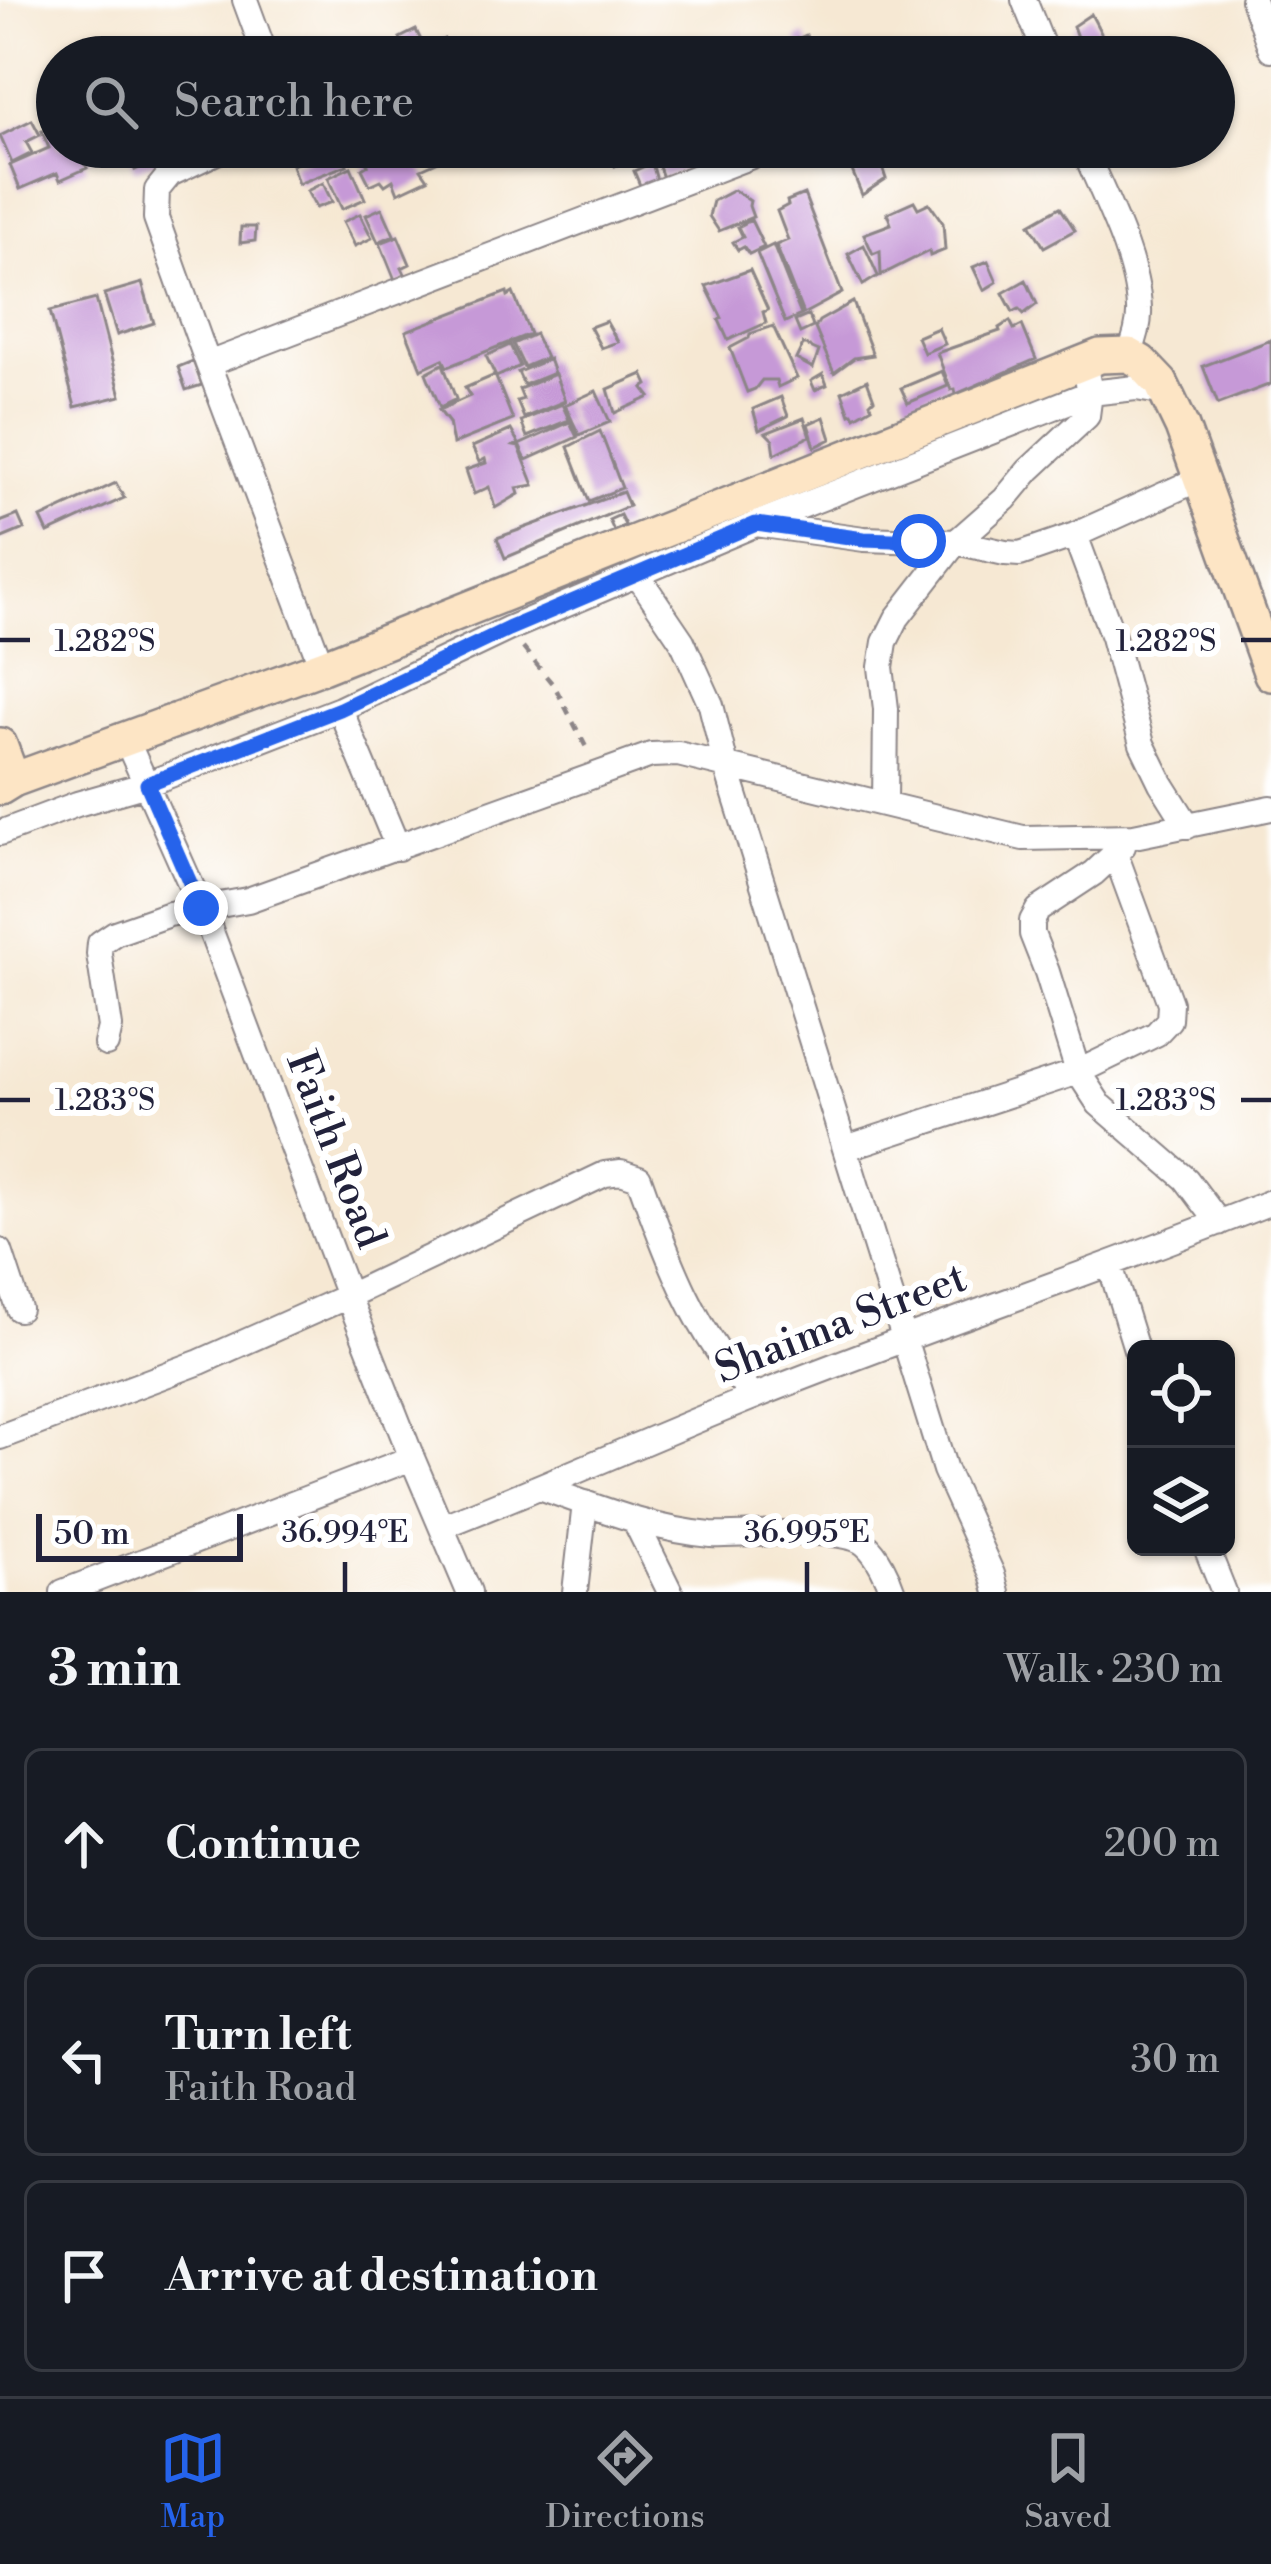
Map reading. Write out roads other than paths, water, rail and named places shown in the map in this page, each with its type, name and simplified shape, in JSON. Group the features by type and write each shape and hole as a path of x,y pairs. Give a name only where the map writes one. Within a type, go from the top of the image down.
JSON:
{"street":[{"path":"245,0 258,36"},
{"path":"1024,0 1033,36"},
{"path":"1253,0 1271,49"},
{"path":"183,168 170,174 157,190 156,218 322,667"},
{"path":"208,364 720,168"},
{"path":"1092,168 1128,257 1139,306 1130,355"},
{"path":"885,804 886,709 880,667 885,642 956,542 1087,416 1087,378 1100,356 1130,355 1161,382 1182,427 1271,674"},
{"path":"0,833 147,784 340,709 508,629 1087,378"},
{"path":"0,745 6,784 1087,378 1166,393"},
{"path":"756,524 864,539 956,542 1020,554 1075,535 1201,478"},
{"path":"1075,535 1113,637 1142,744 1188,826"},
{"path":"638,576 682,641 711,705 945,1470 997,1592"},
{"path":"340,709 398,848"},
{"name":"Faith Road","path":"125,736 201,908 348,1296 469,1592"},
{"path":"106,1044 110,1027 99,954 100,943 115,933 169,914 248,900 651,755 678,754 1023,838 1124,845 1271,808"},
{"path":"846,1148 1078,1072 1156,1034 1169,1020 1170,1003 1124,845"},
{"path":"1124,845 1094,873 1038,910 1032,934 1078,1072 1099,1104 1186,1179 1219,1223"},
{"path":"0,1437 200,1362 605,1174 621,1172 639,1178 670,1266 713,1347 754,1397"},
{"name":"Shaima Street","path":"443,1526 754,1397 1271,1202"},
{"path":"0,1251 20,1310"},
{"path":"1111,1265 1133,1340"},
{"path":"63,1592 412,1458"},
{"path":"542,1488 635,1521 709,1535 836,1534 864,1543 893,1592"},
{"path":"575,1592 585,1503"},
{"path":"635,1521 670,1592"},
{"path":"1210,1556 1224,1592"}]}
